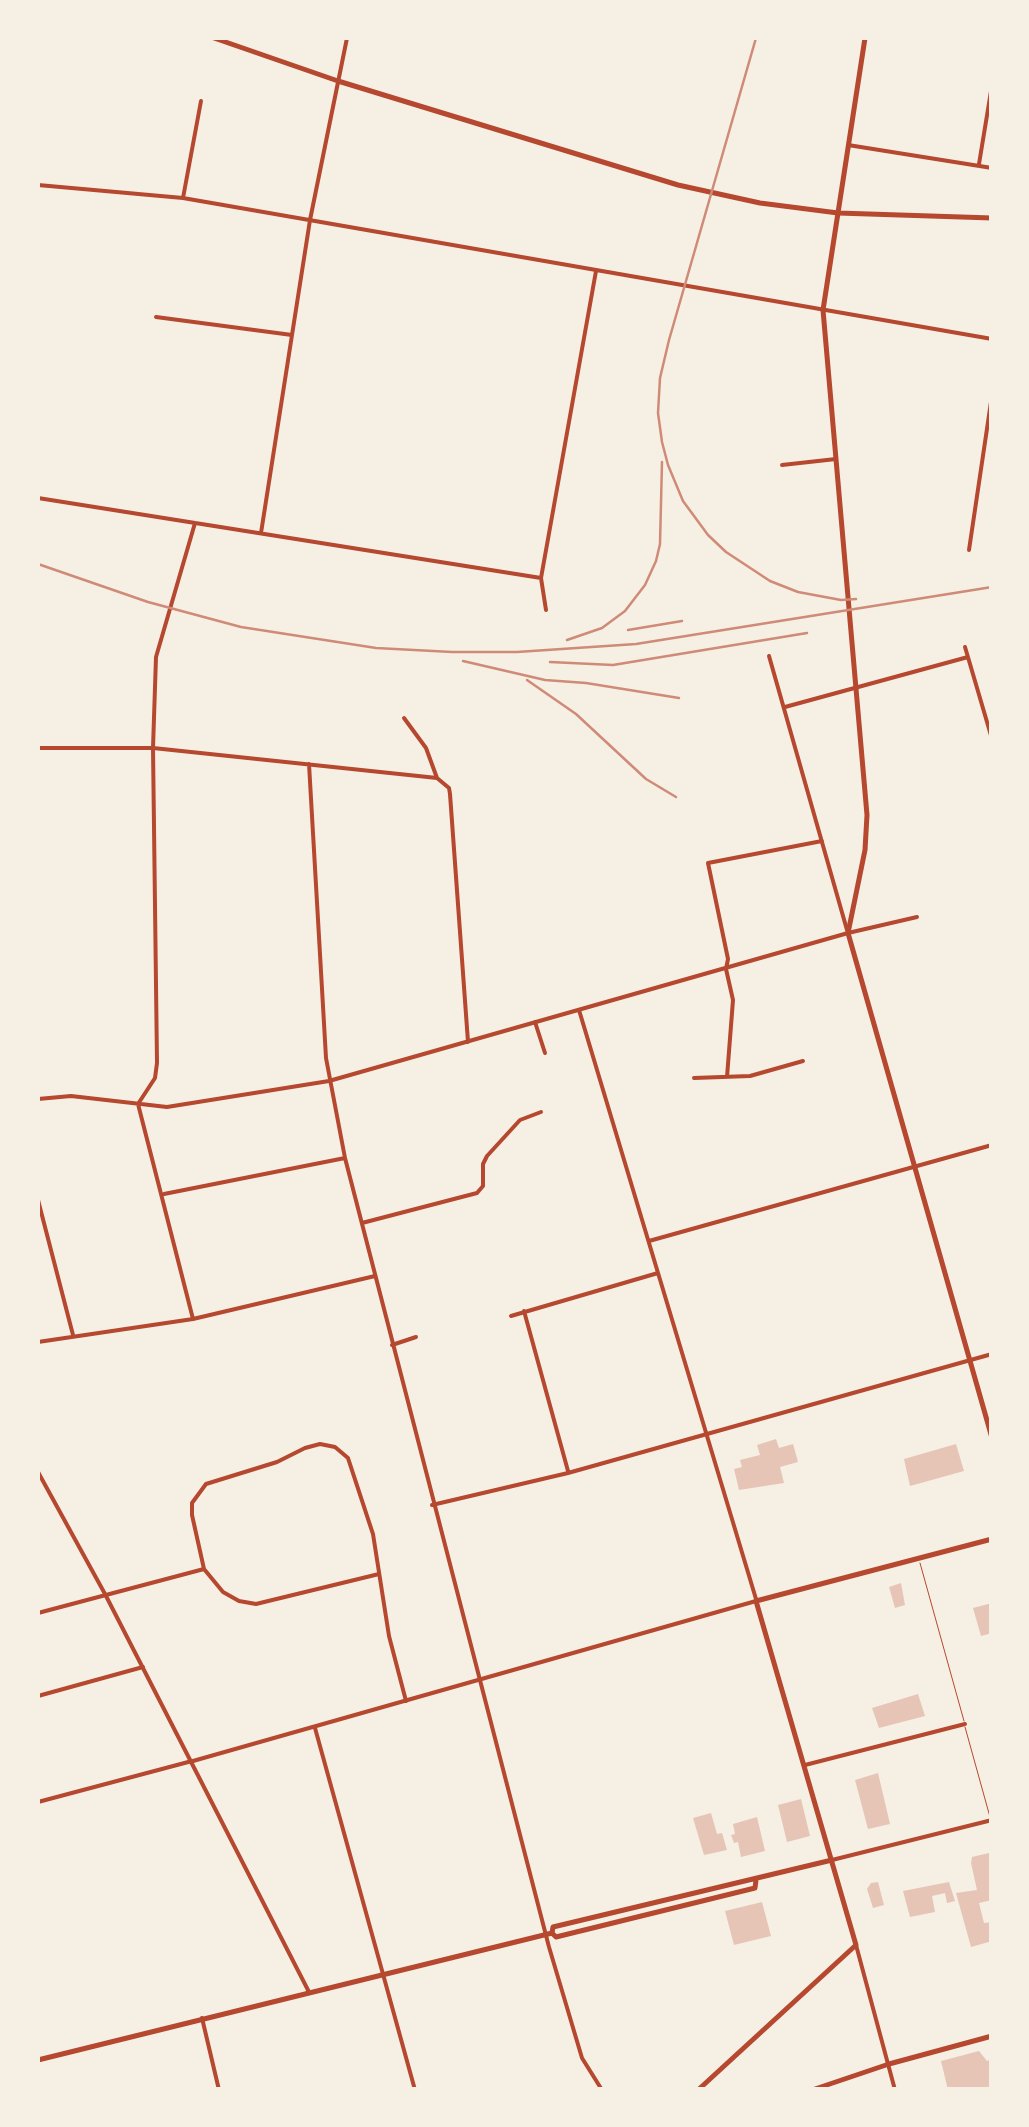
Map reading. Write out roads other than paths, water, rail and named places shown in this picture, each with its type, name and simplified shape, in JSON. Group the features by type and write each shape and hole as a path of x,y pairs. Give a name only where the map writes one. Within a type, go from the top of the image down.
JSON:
{"main road":[{"path":"214,38 338,81 736,198 838,213 992,218"},
{"path":"865,38 823,310 867,815 865,850 848,933 992,1438"},
{"path":"698,2090 856,1945 756,1602 992,1539"},
{"path":"549,1934 553,1927 832,1860"},
{"path":"38,2060 549,1934 556,1937 755,1888 756,1880"},
{"path":"671,1897 674,1908"},
{"path":"812,2090 992,2036"}],"street":[{"path":"261,533 310,220 346,38"},
{"path":"978,166 992,84"},
{"path":"183,198 201,101"},
{"path":"848,146 992,168"},
{"path":"38,186 183,198 992,339"},
{"path":"546,610 540,578 596,270"},
{"path":"156,316 292,336"},
{"path":"969,550 992,396"},
{"path":"782,465 836,460"},
{"path":"980,468 992,468"},
{"path":"38,498 540,578"},
{"path":"193,1319 138,1104 154,1078 156,1062 156,657 195,523"},
{"path":"966,647 992,739"},
{"path":"769,656 848,933"},
{"path":"784,707 968,657"},
{"path":"980,696 992,694"},
{"path":"404,718 426,748 437,778 449,788 468,1042"},
{"path":"38,748 153,748 437,778"},
{"path":"309,764 319,974 329,1081 345,1158 570,2026 582,2058 602,2090"},
{"path":"727,1076 733,1000 708,863 822,841"},
{"path":"38,1099 71,1096 167,1108 329,1081 848,933 917,917"},
{"path":"38,1802 756,1602 580,1010"},
{"path":"535,1022 545,1053"},
{"path":"694,1078 750,1076 803,1061"},
{"path":"362,1224 477,1192 483,1186 487,1156 520,1120 540,1112"},
{"path":"648,1241 992,1145"},
{"path":"162,1195 345,1158"},
{"path":"38,1200 73,1336"},
{"path":"511,1316 658,1272"},
{"path":"38,1342 193,1319 375,1276"},
{"path":"524,1312 568,1473"},
{"path":"392,1345 416,1337"},
{"path":"432,1505 707,1436 992,1354"},
{"path":"379,1574 256,1604 224,1594 204,1568 192,1515 197,1492 206,1484 320,1444 336,1447 348,1458 373,1534 389,1636 406,1702"},
{"path":"38,1472 106,1594 309,1992"},
{"path":"38,1613 204,1568"},
{"path":"38,1696 143,1667"},
{"path":"805,1766 965,1724"},
{"path":"315,1727 415,2090"},
{"path":"832,1860 991,1822"},
{"path":"856,1945 895,2090"},
{"path":"202,2018 219,2090"}],"lane":[{"path":"918,1556 991,1822"}],"railway":[{"path":"756,38 660,378 658,413 662,442 683,501 726,552 770,581 798,592 856,599"},
{"path":"567,640 602,628 625,611 645,585 660,544 662,462"},
{"path":"38,564 148,602 241,627 376,648 452,652 636,644 992,587"},
{"path":"628,630 682,621"},
{"path":"550,662 613,665 807,633"},
{"path":"463,661 545,680 679,698"},
{"path":"527,680 576,714 646,779 676,797"}]}
